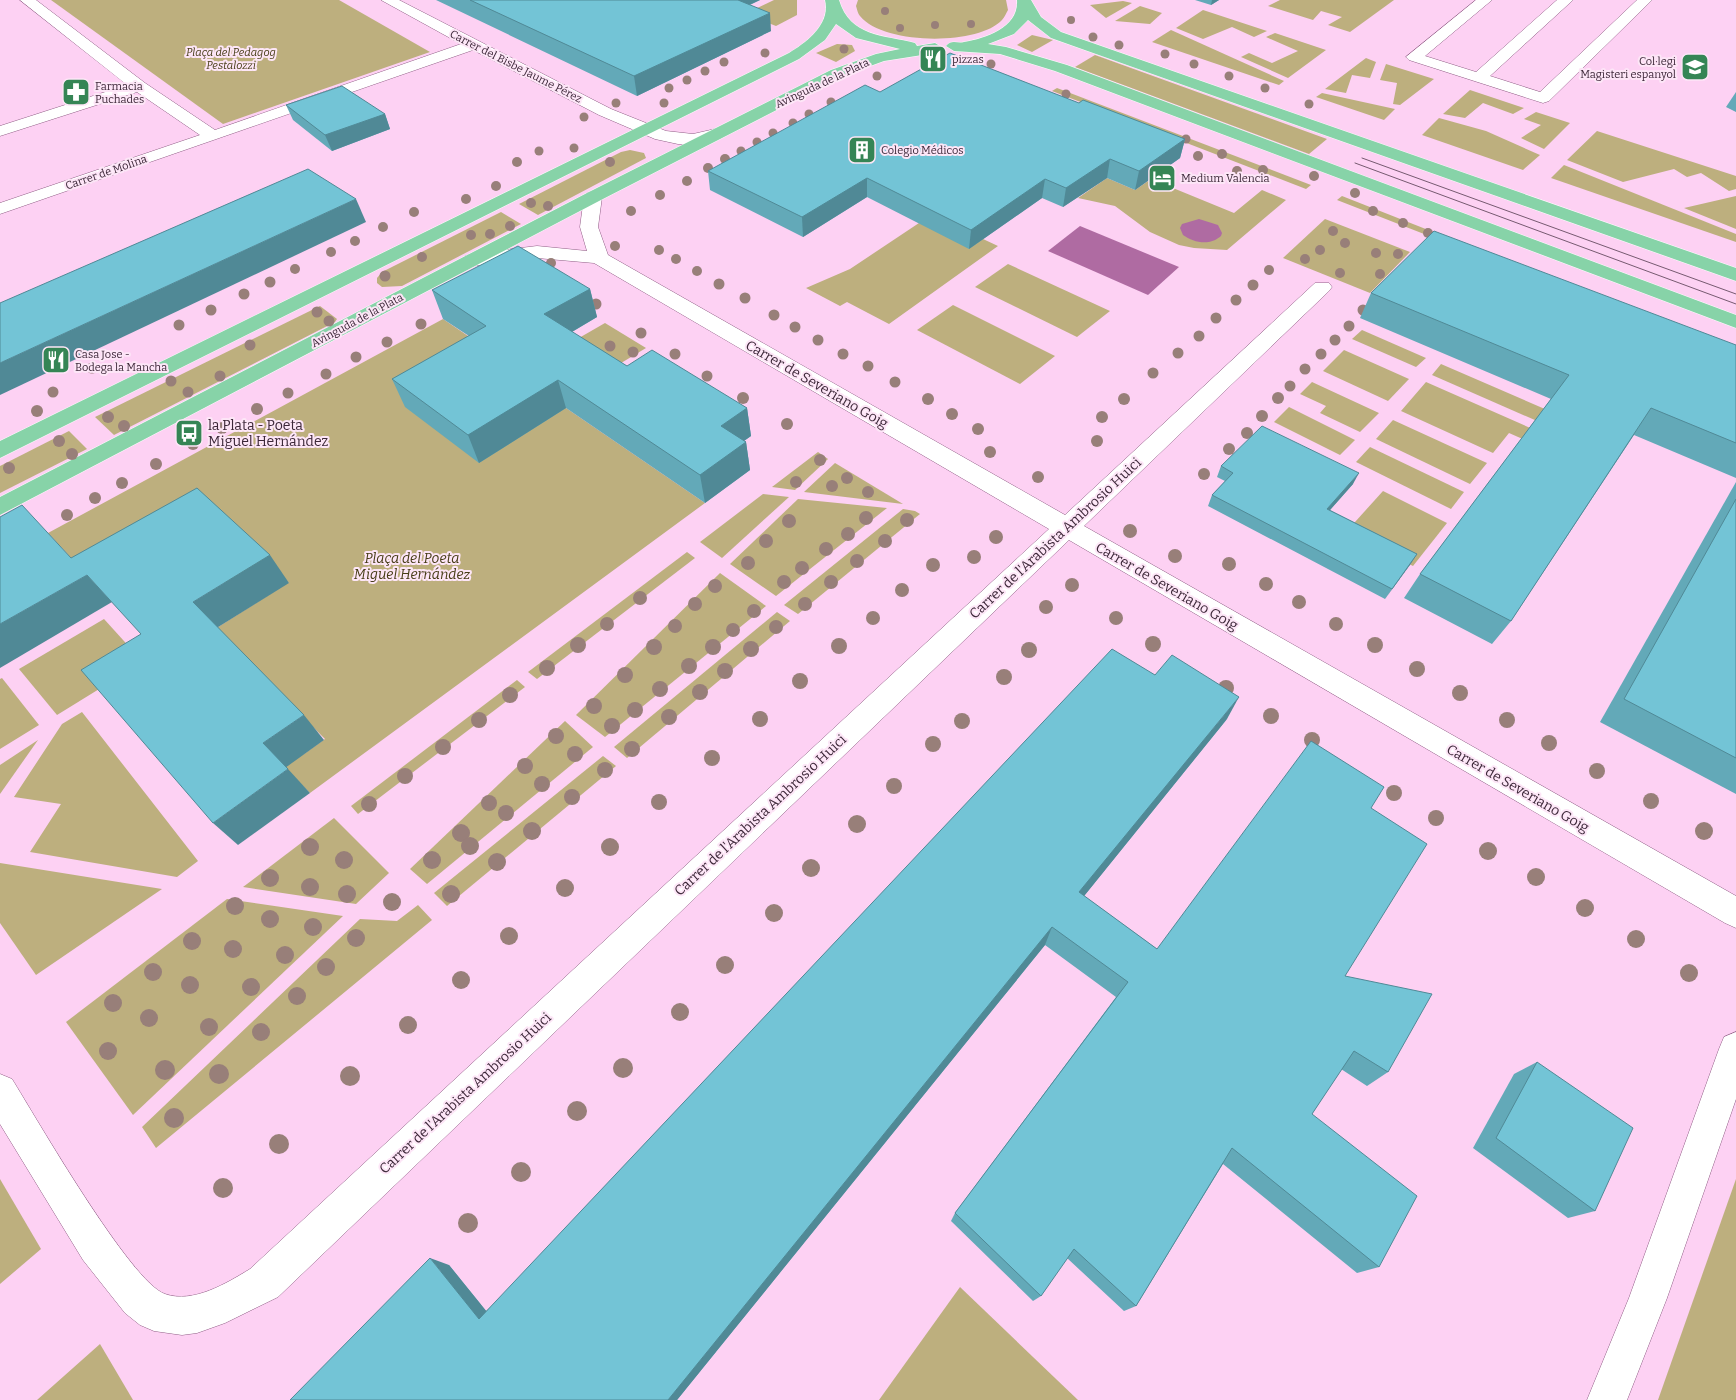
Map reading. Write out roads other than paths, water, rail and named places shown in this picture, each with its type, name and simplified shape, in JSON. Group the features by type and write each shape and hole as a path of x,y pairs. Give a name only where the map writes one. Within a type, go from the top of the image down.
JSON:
{"main road":[{"path":"832,3 844,25 868,38 909,46 935,48 986,41 1005,33 1019,24 1025,13 1025,2"},
{"path":"1025,2 1036,20 1056,34 1736,275"},
{"name":"Avinguda de la Plata","path":"0,507 646,129 803,51 828,28 832,3"},
{"path":"954,46 1001,50 1052,66 1736,322"},
{"name":"Avinguda de la Plata","path":"0,450 358,296 472,260 715,134 855,66 880,56 935,48"}],"street":[{"path":"26,0 139,86 213,136 475,44"},
{"name":"Carrer del Bisbe Jaume Pérez","path":"388,0 605,112 646,129"},
{"path":"1485,0 1414,57 1544,98 1645,0"},
{"path":"1479,77 1566,0"},
{"path":"0,131 139,86"},
{"name":"Avinguda de la Plata","path":"646,129 678,139 693,139 715,134"},
{"name":"Carrer de Molina","path":"0,209 213,136"},
{"path":"593,197 589,227 599,258"},
{"name":"Carrer de Severiano Goig","path":"472,260 537,252 599,258 1736,913"},
{"name":"Carrer de l'Arabista Ambrosio Huici","path":"0,1091 104,1257 131,1293 153,1311 181,1315 226,1304 264,1283 1322,287"},
{"path":"1607,1400 1648,1298 1736,1049"}],"tram line":[{"path":"1362,158 1736,294"},
{"path":"1355,163 1736,304"}],"place":[{"name":"pizzas","path":"933,59"},
{"name":"Col·legi Magisteri espanyol","path":"1695,67"},
{"name":"Farmacia Puchades","path":"76,92"},
{"name":"Colegio Médicos","path":"862,150"},
{"name":"Medium Valencia","path":"1162,178"},
{"name":"Casa Jose - Bodega la Mancha","path":"56,360"},
{"name":"la Plata - Poeta Miguel Hernández","path":"189,433"}],"park label":[{"name":"Plaça del Pedagog Pestalozzi","path":"231,58"},
{"name":"Plaça del Poeta Miguel Hernández","path":"412,566"}]}
